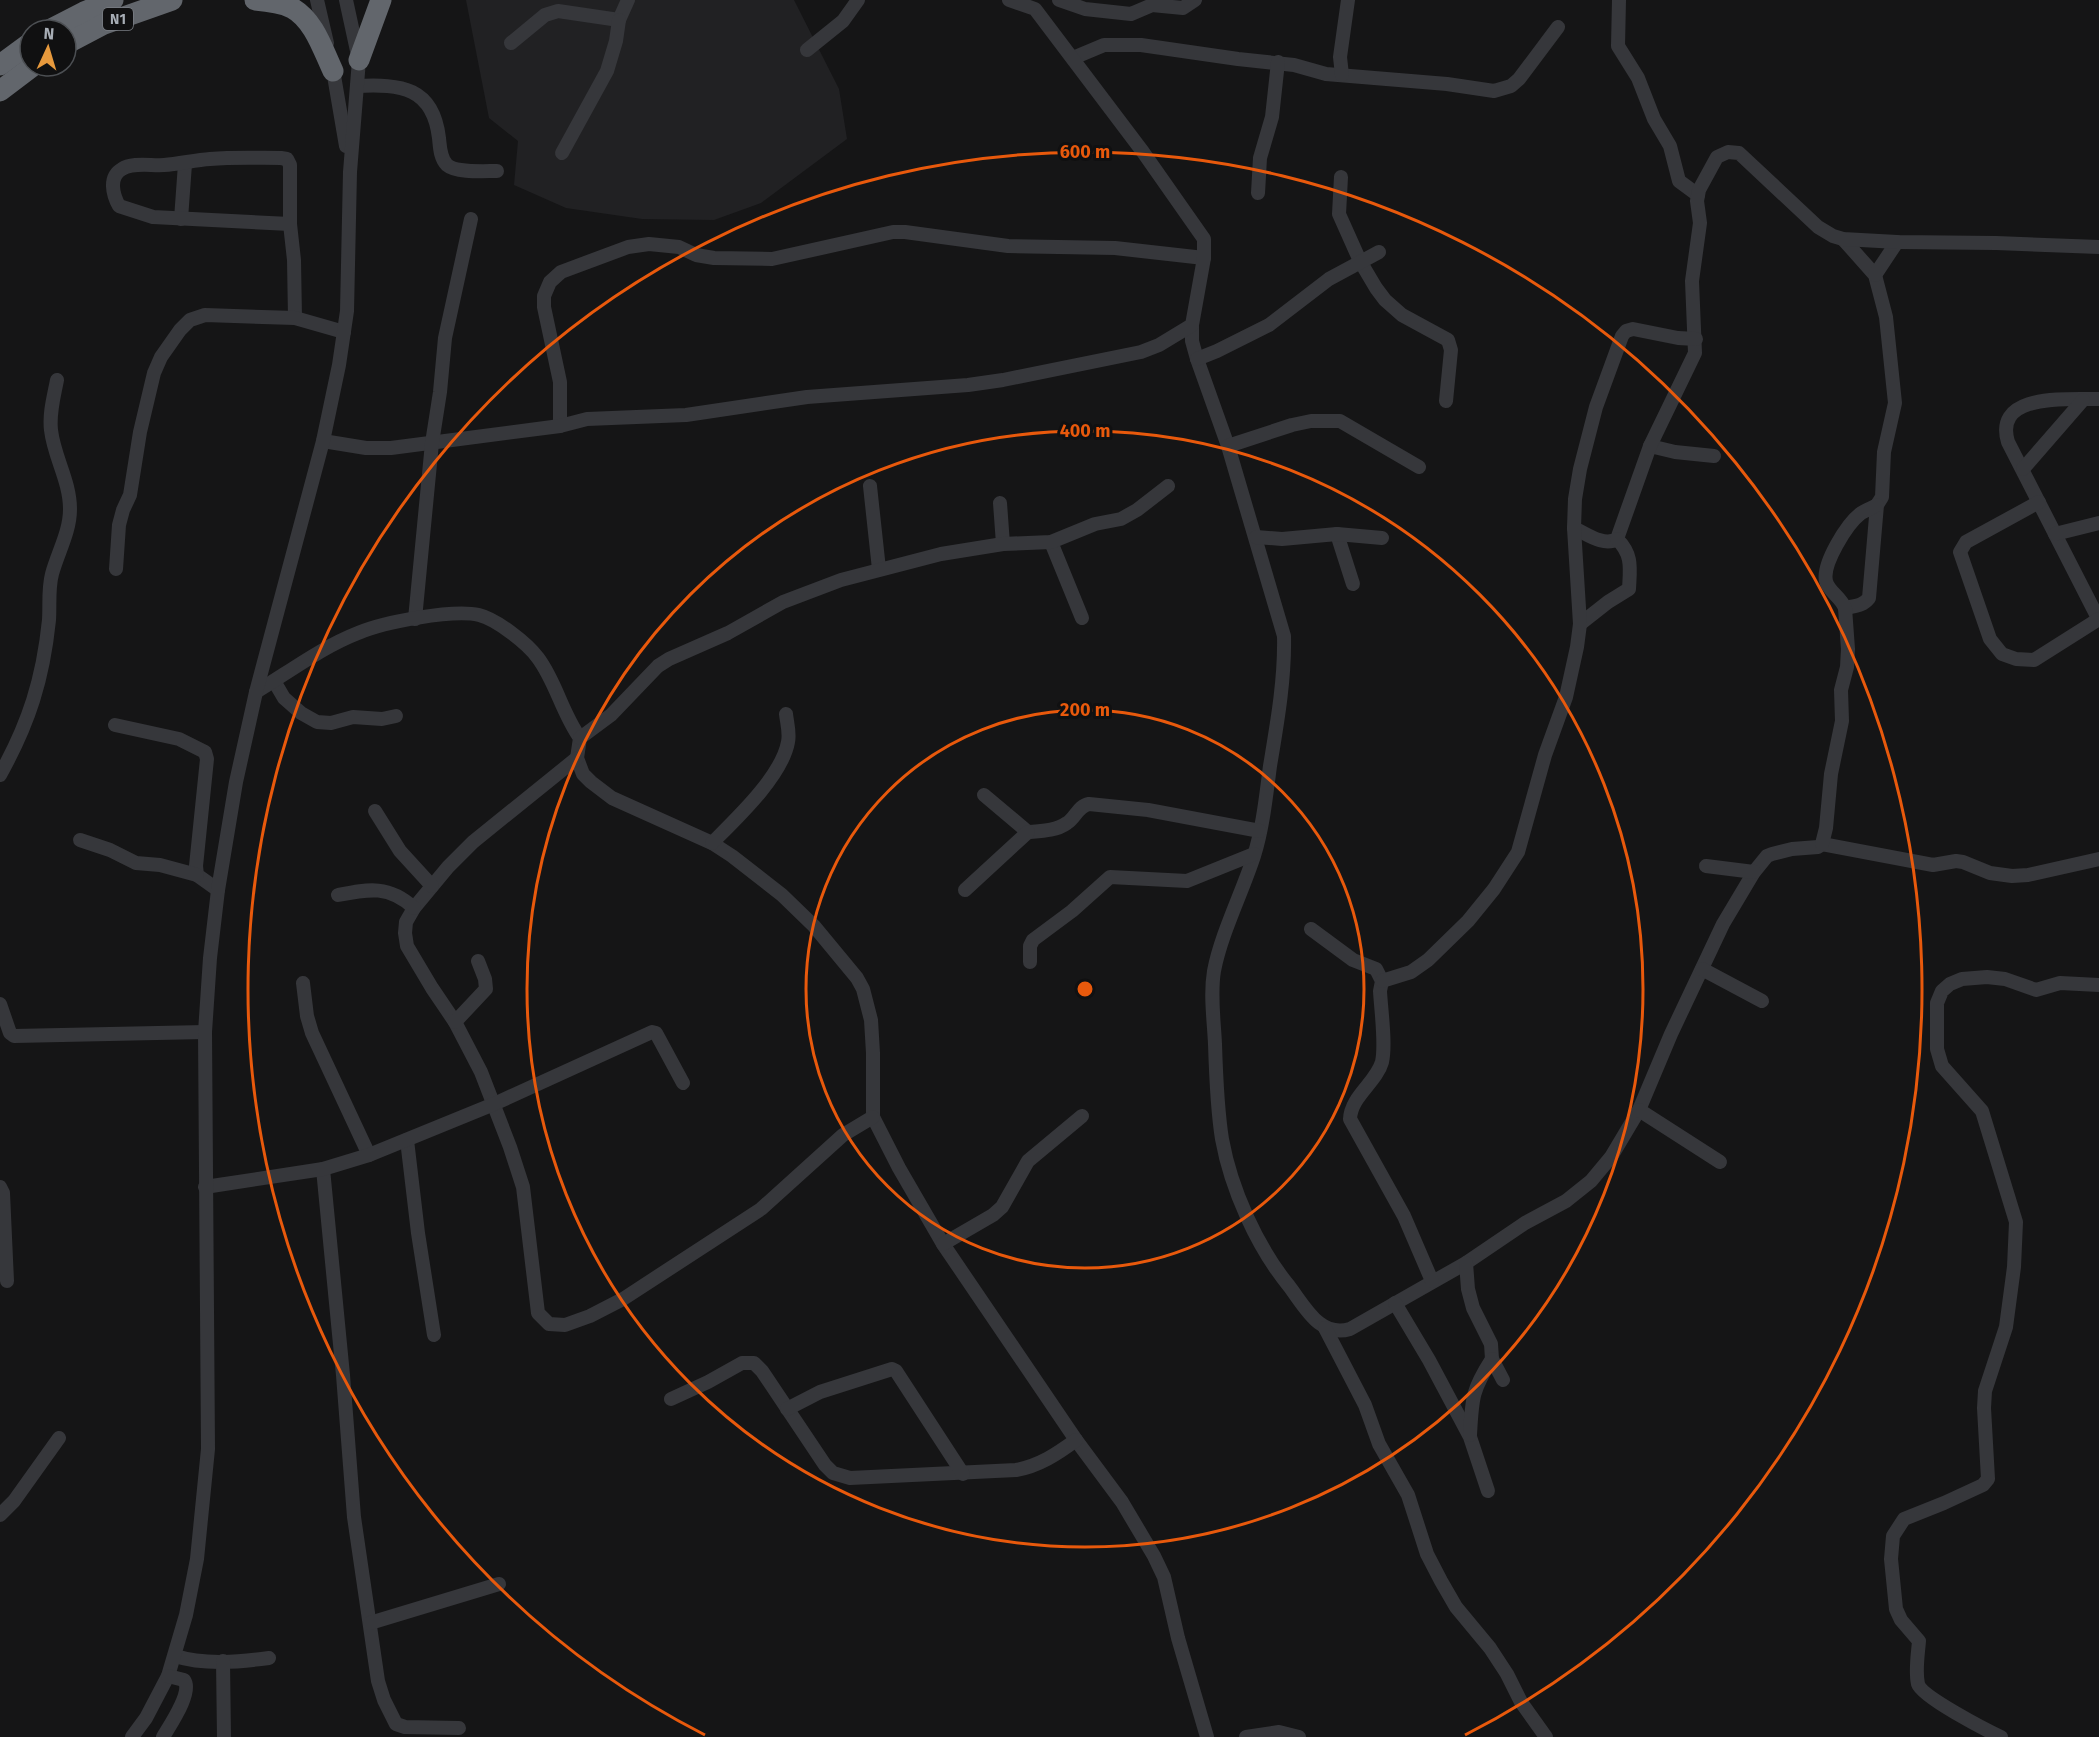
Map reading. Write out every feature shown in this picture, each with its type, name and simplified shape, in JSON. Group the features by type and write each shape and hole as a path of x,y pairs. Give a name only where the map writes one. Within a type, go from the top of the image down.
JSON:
{"highway":[{"name":"N1","path":"72,18 113,0"},
{"name":"N1","path":"78,38 104,24 172,0"},
{"path":"255,0 292,8 305,19 333,71"},
{"path":"359,60 381,0"},
{"path":"0,64 18,51"},
{"path":"0,91 18,77"}],"street":[{"path":"317,0 333,71 350,172"},
{"path":"132,1737 146,1718 168,1676 186,1615 196,1559 207,1449 205,1032 210,958 218,890 236,782 256,692 323,441 344,332 349,285 350,172 359,60 346,0"},
{"path":"562,153 607,71 616,41 619,20 628,0"},
{"path":"807,50 843,21 858,0"},
{"path":"1009,0 1038,5 1073,58 1204,239 1204,258 1192,325 1192,341 1228,446 1282,627 1284,642 1274,739 1260,831 1220,948 1214,973 1216,1065 1222,1138 1233,1178 1261,1247 1275,1269 1325,1328 1365,1405 1379,1444 1408,1495 1427,1554 1441,1581 1456,1607 1490,1648 1521,1702 1546,1737"},
{"path":"1059,0 1085,9 1131,14 1152,5 1183,8 1195,0"},
{"path":"1342,75 1340,57 1348,0"},
{"path":"1619,0 1618,46 1638,78 1654,119 1670,146 1679,181 1698,195"},
{"path":"511,43 545,15 558,11 619,20"},
{"path":"1073,58 1089,50 1111,44 1141,45 1238,59 1278,62 1326,74 1447,84 1499,91 1511,86 1519,79 1558,27"},
{"path":"1258,193 1260,158 1272,117 1278,62"},
{"path":"357,86 392,86 418,94 427,103 434,118 442,158 447,165 454,169 497,171"},
{"path":"1574,528 1605,542 1617,539 1650,446 1694,358 1696,339 1692,281 1700,223 1698,195 1700,185 1717,157 1728,152 1739,153 1818,227 1843,239 2099,247"},
{"path":"290,224 153,217 119,206 112,186 121,169 131,166 185,164 208,159 287,159 290,165 290,224 294,260 295,318"},
{"path":"181,219 185,164"},
{"path":"1341,177 1339,214 1360,261 1385,300 1414,323 1448,340 1451,350 1446,400"},
{"path":"415,620 432,443 439,402 445,338 471,219"},
{"path":"560,426 560,382 544,307 544,296 550,282 561,273 628,247 649,244 679,248 696,255 714,258 772,259 884,234 905,232 1008,246 1115,248 1204,258"},
{"path":"1843,239 1875,275 1886,317 1895,403 1884,452 1882,497 1877,505 1869,598 1866,603 1845,608"},
{"path":"1875,275 1897,242"},
{"path":"1197,359 1269,325 1294,308 1310,292 1379,252"},
{"path":"116,569 123,510 130,495 140,432 154,373 161,357 180,330 190,320 205,315 295,318 344,332"},
{"path":"323,441 366,448 432,443 560,426 587,419 686,415 807,397 968,385 1141,352 1159,345 1192,325"},
{"path":"1382,981 1411,972 1428,960 1468,921 1494,889 1518,852 1545,755 1566,697 1580,624 1574,528 1575,499 1580,469 1596,407 1623,333 1633,329 1678,338 1696,339"},
{"path":"0,774 19,740 37,686 49,618 52,574 61,552 68,524 70,508 68,486 51,432 57,380"},
{"path":"2039,502 1966,542 1960,552 1990,639 2002,654 2016,659 2034,660 2099,619 2023,469 2008,442 2005,426 2021,406 2033,401 2099,398"},
{"path":"2023,469 2083,400"},
{"path":"1228,446 1292,425 1311,421 1340,421 1419,467"},
{"path":"1650,446 1675,452 1714,456"},
{"path":"870,486 879,569"},
{"path":"580,738 611,715 658,666 728,633 783,602 841,580 941,554 1003,544 1051,542 1095,525 1121,519 1137,510 1168,486"},
{"path":"1000,503 1003,544"},
{"path":"1822,844 1826,828 1831,774 1842,721 1841,690 1847,667 1848,649 1845,608 1826,584 1826,572 1829,561 1854,520 1859,514 1877,505"},
{"path":"2055,534 2099,524"},
{"path":"1256,537 1282,539 1336,534 1382,538"},
{"path":"1336,534 1353,584"},
{"path":"1580,624 1608,602 1629,590 1628,551 1617,539"},
{"path":"1051,542 1082,618"},
{"path":"256,692 359,632 386,624 456,614 478,615 492,620 537,657 571,725 580,738 577,758 583,774 612,798 712,843 782,896 814,926 857,978 863,989 871,1020 873,1118 899,1168 943,1244 1076,1440 1122,1502 1160,1566 1204,1736"},
{"path":"274,681 284,698 301,713 317,722 331,723 353,717 382,719 396,716"},
{"path":"712,843 755,798 775,772 789,741 786,714"},
{"path":"115,725 179,740 205,752 207,759 197,875"},
{"path":"577,758 473,842 414,908 406,922 405,933 407,946 455,1022 481,1072 494,1104 523,1187 538,1313 549,1324 565,1325 590,1316 623,1299 744,1221 775,1198 837,1140 873,1118"},
{"path":"984,795 1028,832"},
{"path":"965,890 1028,832 1059,828 1071,820 1080,807 1089,804 1148,810 1260,831"},
{"path":"375,811 400,851 432,886"},
{"path":"80,840 136,862 197,875 218,890"},
{"path":"1325,1328 1341,1332 1350,1329 1466,1263 1525,1223 1566,1201 1591,1181 1611,1157 1639,1110 1671,1034 1723,924 1754,872 1767,856 1792,849 1818,847 1822,844 1933,865 1963,862 1990,873 2012,876 2028,875 2099,859"},
{"path":"1030,962 1030,946 1033,940 1072,911 1110,878 1187,881 1254,854"},
{"path":"1706,866 1754,872"},
{"path":"338,895 369,889 401,896 414,908"},
{"path":"1311,929 1353,960 1376,969 1382,981 1380,991 1382,1062 1354,1103 1350,1111 1350,1119 1404,1216 1432,1281"},
{"path":"455,1022 486,989 478,961"},
{"path":"1702,969 1762,1001"},
{"path":"2001,1737 1931,1698 1920,1689 1917,1678 1919,1641 1901,1620 1896,1609 1891,1559 1893,1536 1904,1519 1983,1485 1988,1479 1985,1391 2006,1327 2017,1235 2014,1212 1982,1111 1942,1066 1936,1039 1937,1003 1942,991 1950,984 1962,979 2005,979 2036,990 2060,983 2099,985"},
{"path":"303,982 307,1016 312,1033 369,1155"},
{"path":"0,1004 10,1033 14,1036 205,1032"},
{"path":"205,1187 323,1169 369,1155 494,1104 652,1032 656,1033 683,1083"},
{"path":"1639,1110 1720,1162"},
{"path":"943,1244 985,1220 1002,1207 1028,1161 1082,1116"},
{"path":"407,1140 418,1233 434,1335"},
{"path":"323,1169 354,1517 378,1681 387,1709 396,1724 405,1727 459,1728"},
{"path":"0,1187 3,1193 7,1281"},
{"path":"1466,1263 1470,1298 1491,1344 1492,1359 1503,1380"},
{"path":"1395,1303 1439,1377 1470,1437 1488,1491"},
{"path":"1470,1437 1473,1394 1479,1379 1492,1359"},
{"path":"671,1399 708,1382 741,1363 750,1362 757,1365 825,1465 832,1473 842,1477 963,1474 1025,1468 1057,1454 1076,1440"},
{"path":"787,1409 820,1392 892,1369 896,1371 963,1474"},
{"path":"0,1515 14,1501 59,1438"},
{"path":"370,1623 499,1584"},
{"path":"175,1656 184,1659 223,1661 269,1658"},
{"path":"223,1661 224,1737"},
{"path":"163,1737 187,1690 184,1680 168,1676"},
{"path":"1246,1737 1279,1732 1299,1737"}],"shaded area":[{"path":"466,0 794,0 839,89 847,139 761,203 714,220 642,219 566,208 514,185 518,141 489,118"}]}
